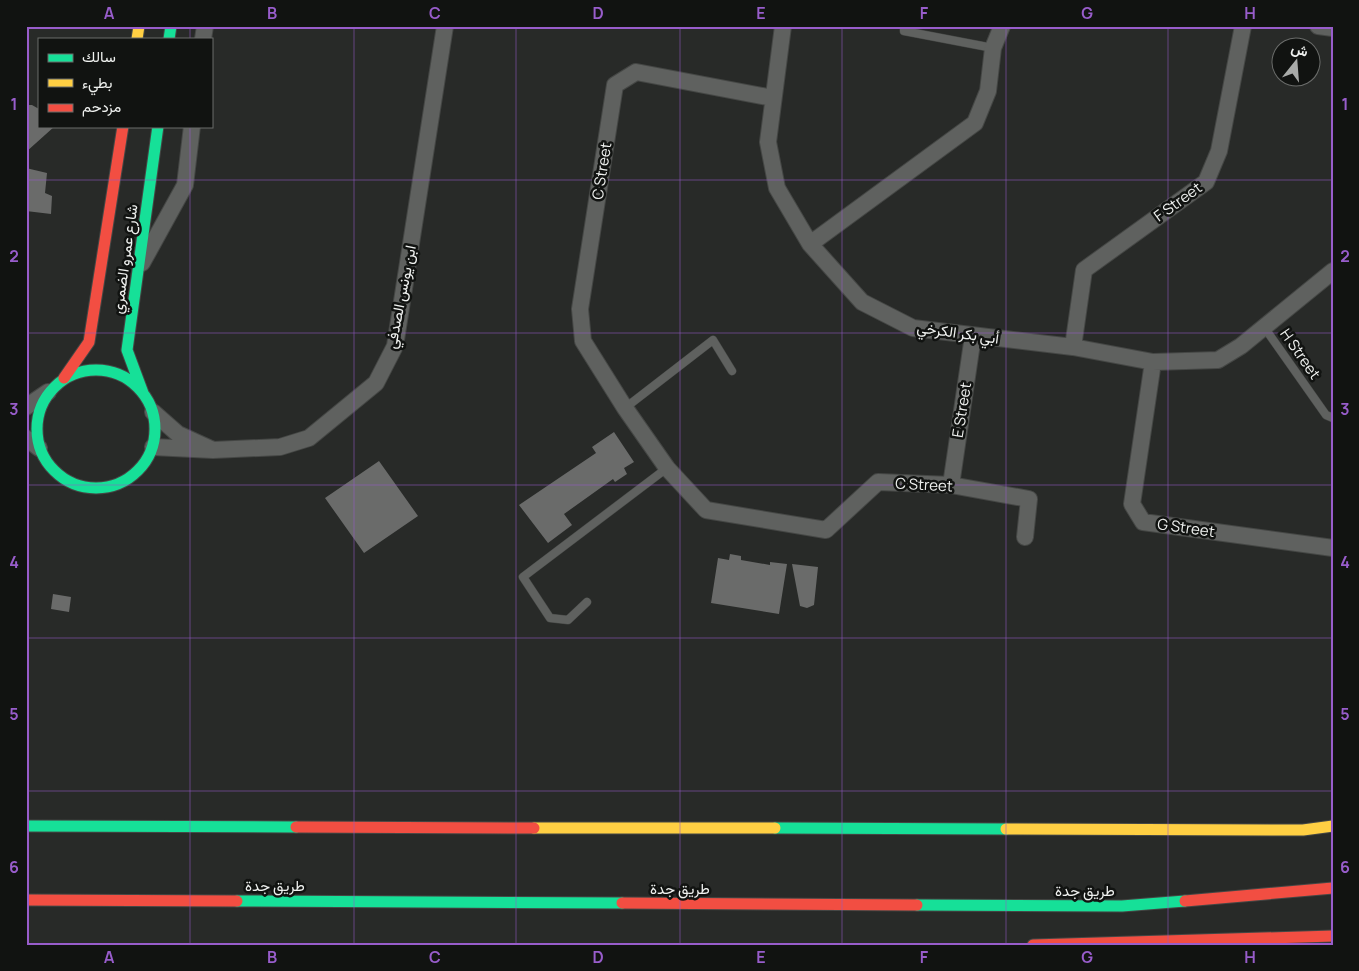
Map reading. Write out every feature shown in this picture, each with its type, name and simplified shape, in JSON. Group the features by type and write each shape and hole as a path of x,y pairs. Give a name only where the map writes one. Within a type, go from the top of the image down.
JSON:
{"main road":[{"name":"شارع عمرو الضمري","path":"64,378 89,342 123,128"},
{"name":"شارع عمرو الضمري","path":"143,394 127,350 158,128"},
{"path":"89,370 115,373 131,381 143,394 153,412 155,430 152,447 144,464 131,477 115,486 96,489 78,486 61,478 48,465 39,448 36,429 39,410 48,392 64,378 89,370"},
{"path":"26,826 1303,830 1333,825"},
{"name":"طريق جدة","path":"26,900 1122,906 1333,888"},
{"path":"1033,945 1333,936"}],"street":[{"name":"ابن يونس الصدفي","path":"152,447 213,450 280,447 309,438 376,383 395,346 445,26"},
{"name":"أبي بكر الكرخي","path":"783,26 768,142 777,188 810,244 862,302 913,328 1073,347 1153,362 1218,360 1264,328 1333,271"},
{"path":"810,244 975,123 988,92 993,48 1002,26"},
{"name":"F Street","path":"1073,347 1084,270 1206,182 1218,151 1243,26"},
{"path":"1318,26 1333,28"},
{"name":"C Street","path":"773,98 636,72 615,85 580,308 583,341 625,408 668,468 706,510 826,530 878,482 950,485 1029,499 1025,537"},
{"path":"139,270 185,185 192,128"},
{"name":"E Street","path":"950,485 973,336"},
{"name":"G Street","path":"1153,362 1132,504 1143,522 1333,548"},
{"path":"26,407 48,392"},
{"path":"153,412 178,434 213,450"},
{"path":"26,438 39,448"}],"lane":[{"path":"904,26 904,32 993,48"},
{"name":"H Street","path":"1264,328 1326,415 1333,418"},
{"path":"625,408 713,340 732,370"},
{"path":"587,602 568,620 550,618 523,577 668,468"}],"building":[{"path":"26,105 32,105 38,108 38,128 53,128 26,152"},
{"path":"26,168 47,173 45,193 52,196 51,214 26,211"},
{"path":"614,432 634,462 624,468 627,474 615,482 613,479 564,514 572,525 548,543 519,505 596,453 592,447"},
{"path":"379,461 418,516 364,553 325,498"},
{"path":"730,554 741,556 741,560 770,565 770,562 787,564 779,614 711,603 718,558 729,560"},
{"path":"792,564 818,567 814,605 807,608 800,606"},
{"path":"53,594 71,597 69,612 51,609"}],"traffic: fast":[{"path":"169,38 171,26"},
{"path":"143,393 127,350 158,128"},
{"path":"96,370 119,374 138,387 151,406 155,429 151,452 138,471 119,484 96,488 73,484 54,471 41,452 37,429 41,406 54,387 73,374 96,370"},
{"path":"26,826 296,827"},
{"path":"775,828 1006,829"},
{"path":"237,901 622,903"},
{"path":"917,905 1122,906 1185,901"}],"traffic: slow":[{"path":"137,38 139,26"},
{"path":"1006,829 1303,830 1333,826"},
{"path":"534,828 775,828"}],"traffic: jam":[{"path":"64,378 89,342 123,128"},
{"path":"296,827 534,828"},
{"path":"1185,901 1333,888"},
{"path":"26,900 237,901"},
{"path":"622,903 917,905"},
{"path":"1033,945 1333,936"}]}
